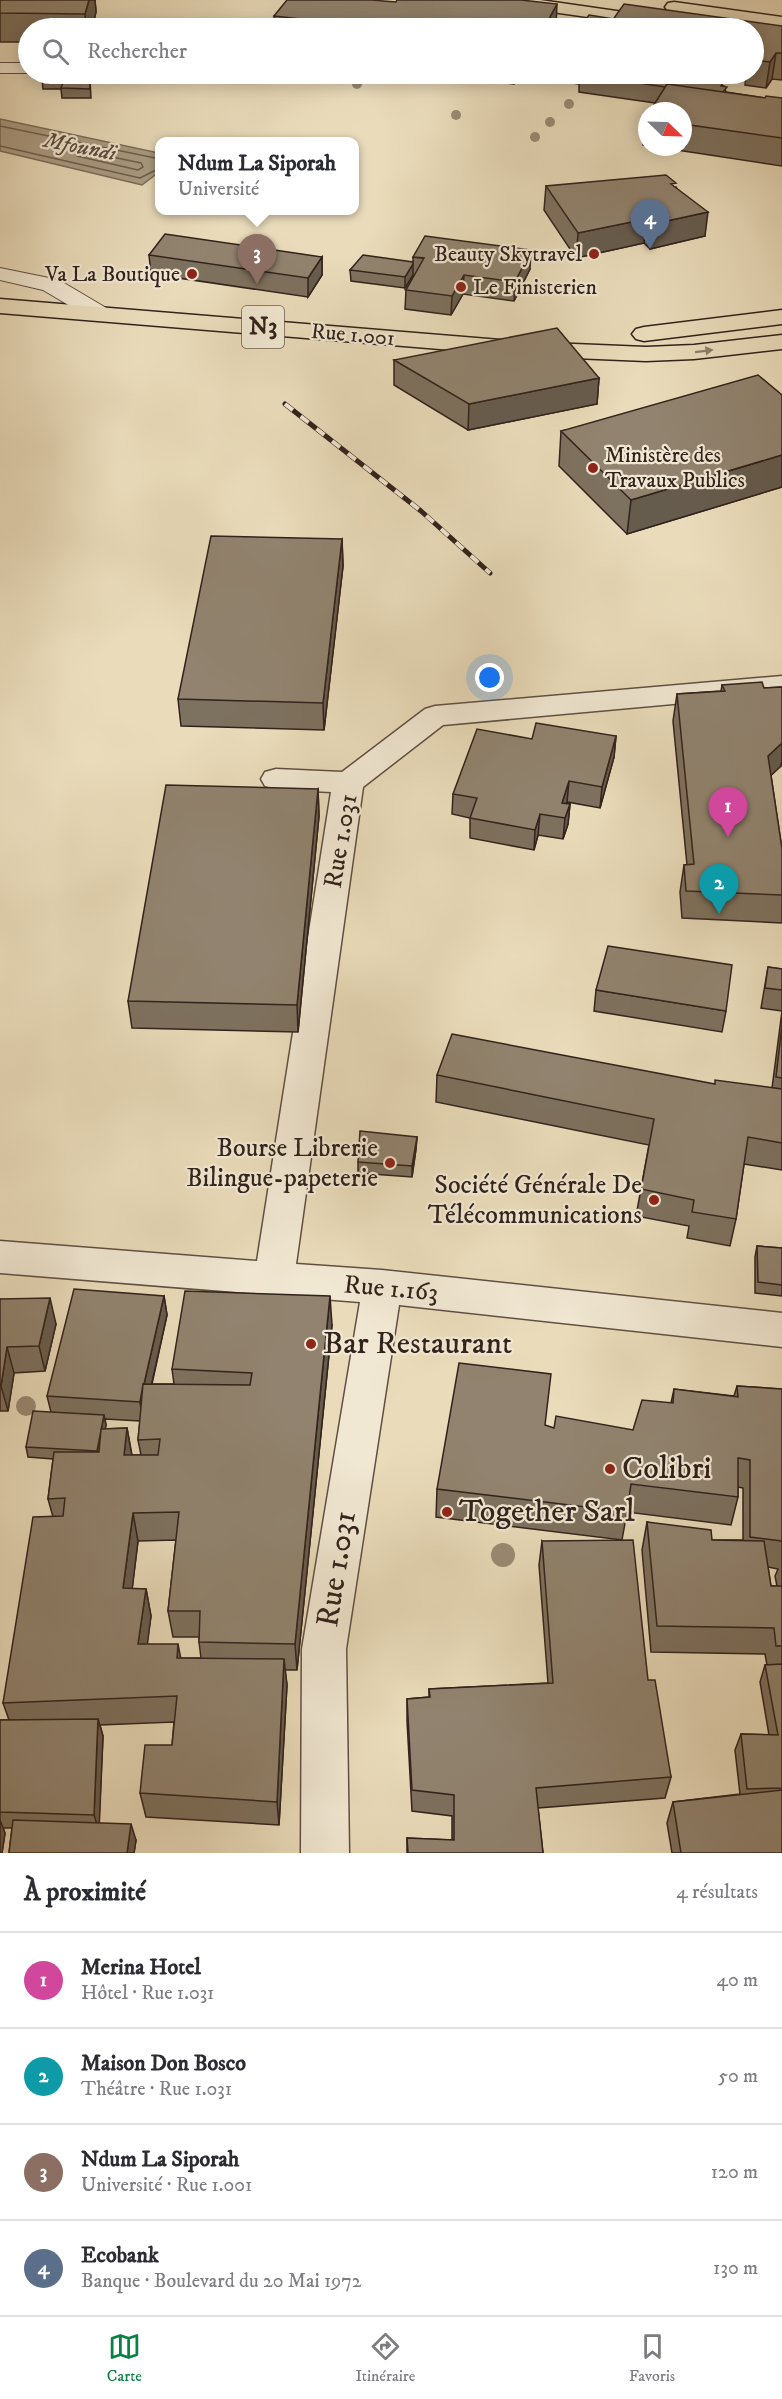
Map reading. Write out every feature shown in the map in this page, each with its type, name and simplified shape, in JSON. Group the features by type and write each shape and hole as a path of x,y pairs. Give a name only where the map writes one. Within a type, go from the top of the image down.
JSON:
{"main road":[{"path":"502,0 629,18"},
{"path":"622,0 753,18"},
{"path":"764,20 782,22"},
{"path":"764,38 782,40"},
{"name":"Rue 1.001","path":"0,306 526,349"},
{"name":"N3","path":"526,349 782,317"},
{"name":"N3","path":"526,349 646,354 694,352 782,342"}],"street":[{"name":"Rue 1.031","path":"274,1279 348,783 435,716 782,685"},
{"path":"276,779 348,783"},
{"name":"Rue 1.163","path":"0,1257 382,1287 782,1330"},
{"name":"Rue 1.031","path":"325,1853 324,1649 382,1287"}],"lane":[{"path":"0,68 18,68"},
{"path":"0,274 51,285 100,314"}],"water":[{"name":"Mfoundi","path":"0,119 155,152 155,175 142,185 0,151"}],"building":[{"path":"0,0 89,0 85,14 0,13"},
{"path":"287,0 396,2 397,0 521,0 557,4 549,18 292,18 274,16"},
{"path":"624,4 725,18 614,18"},
{"path":"589,15 608,18 587,18"},
{"path":"764,23 782,26 782,53 776,53 770,62 764,61"},
{"path":"62,84 90,84 90,89 61,88"},
{"path":"645,84 667,84 665,87"},
{"path":"667,84 722,84 721,86 727,87 723,92"},
{"path":"667,84 765,98 766,96 782,98 782,138 692,125 692,102 656,102"},
{"path":"666,175 676,183 671,184 708,212 653,224 646,219 578,233 546,186"},
{"path":"165,234 322,257 308,278 149,255"},
{"path":"425,236 531,250 515,282 464,275 452,296 406,290 424,258 413,257"},
{"path":"363,255 413,262 413,264 405,277 350,270"},
{"path":"557,328 599,378 469,404 394,360"},
{"path":"758,375 782,395 782,455 631,500 561,431"},
{"path":"211,536 342,539 323,703 178,699"},
{"path":"762,682 764,688 782,687 782,743 768,756 782,849 782,895 686,891 684,865 694,864 677,694 725,691 722,685"},
{"path":"536,723 616,736 602,787 569,781 562,803 570,804 565,818 540,814 535,830 470,818 477,798 453,794 477,729 532,739"},
{"path":"166,785 318,789 297,1005 128,1001"},
{"path":"608,946 732,965 726,1011 596,990"},
{"path":"768,967 782,969 782,990 765,988"},
{"path":"782,1025 782,1078 776,1077"},
{"path":"452,1034 715,1084 715,1080 782,1089 782,1143 748,1137 736,1219 692,1212 694,1200 641,1189 654,1119 437,1075"},
{"path":"360,1131 417,1137 412,1166 358,1162"},
{"path":"757,1246 782,1248 782,1285 758,1282"},
{"path":"74,1289 164,1296 140,1402 47,1396"},
{"path":"185,1291 330,1296 295,1644 199,1642 200,1611 168,1611 179,1512 133,1513 123,1588 146,1589 138,1644 178,1644 177,1658 284,1659 277,1802 140,1793 145,1745 172,1745 177,1696 3,1703 33,1517 63,1516 65,1498 48,1499 54,1452 99,1452 101,1429 127,1428 124,1455 158,1455 160,1439 138,1440 143,1384 250,1385 252,1373 172,1369"},
{"path":"50,1298 39,1346 7,1347 0,1386 0,1299"},
{"path":"459,1363 551,1374 545,1425 554,1428 556,1416 633,1430 642,1400 673,1403 674,1389 738,1397 737,1386 782,1389 782,1541 750,1537 750,1460 738,1458 738,1497 631,1484 627,1512 437,1489"},
{"path":"33,1411 104,1415 97,1451 26,1447"},
{"path":"647,1522 711,1530 712,1540 764,1541 771,1586 782,1586 782,1646 776,1646 774,1628 657,1626"},
{"path":"633,1540 648,1680 655,1680 671,1777 536,1788 543,1853 408,1853 407,1838 454,1840 454,1795 412,1790 407,1699 430,1697 429,1689 553,1683 542,1541"},
{"path":"782,1664 782,1788 747,1789 741,1734 778,1735 765,1665"},
{"path":"98,1719 94,1815 0,1812 0,1720"},
{"path":"782,1790 782,1853 681,1853 673,1802"},
{"path":"13,1820 131,1824 127,1853 9,1853"}],"railway":[{"path":"285,404 421,511 490,573"}],"place":[{"name":"Ecobank","path":"650,249"},
{"name":"Beauty Skytravel","path":"594,254"},
{"name":"Va La Boutique","path":"192,274"},
{"name":"Ndum La Siporah","path":"257,284"},
{"name":"Le Finisterien","path":"461,287"},
{"name":"Ministère des Travaux Publics","path":"593,468"},
{"name":"Merina Hotel","path":"728,837"},
{"name":"Maison Don Bosco","path":"719,914"},
{"name":"Bourse Librerie Bilingue-papeterie","path":"390,1163"},
{"name":"Société Générale De Télécommunications","path":"654,1200"},
{"name":"Bar Restaurant","path":"311,1344"},
{"name":"Colibri","path":"610,1469"},
{"name":"Together Sarl","path":"447,1512"}]}
